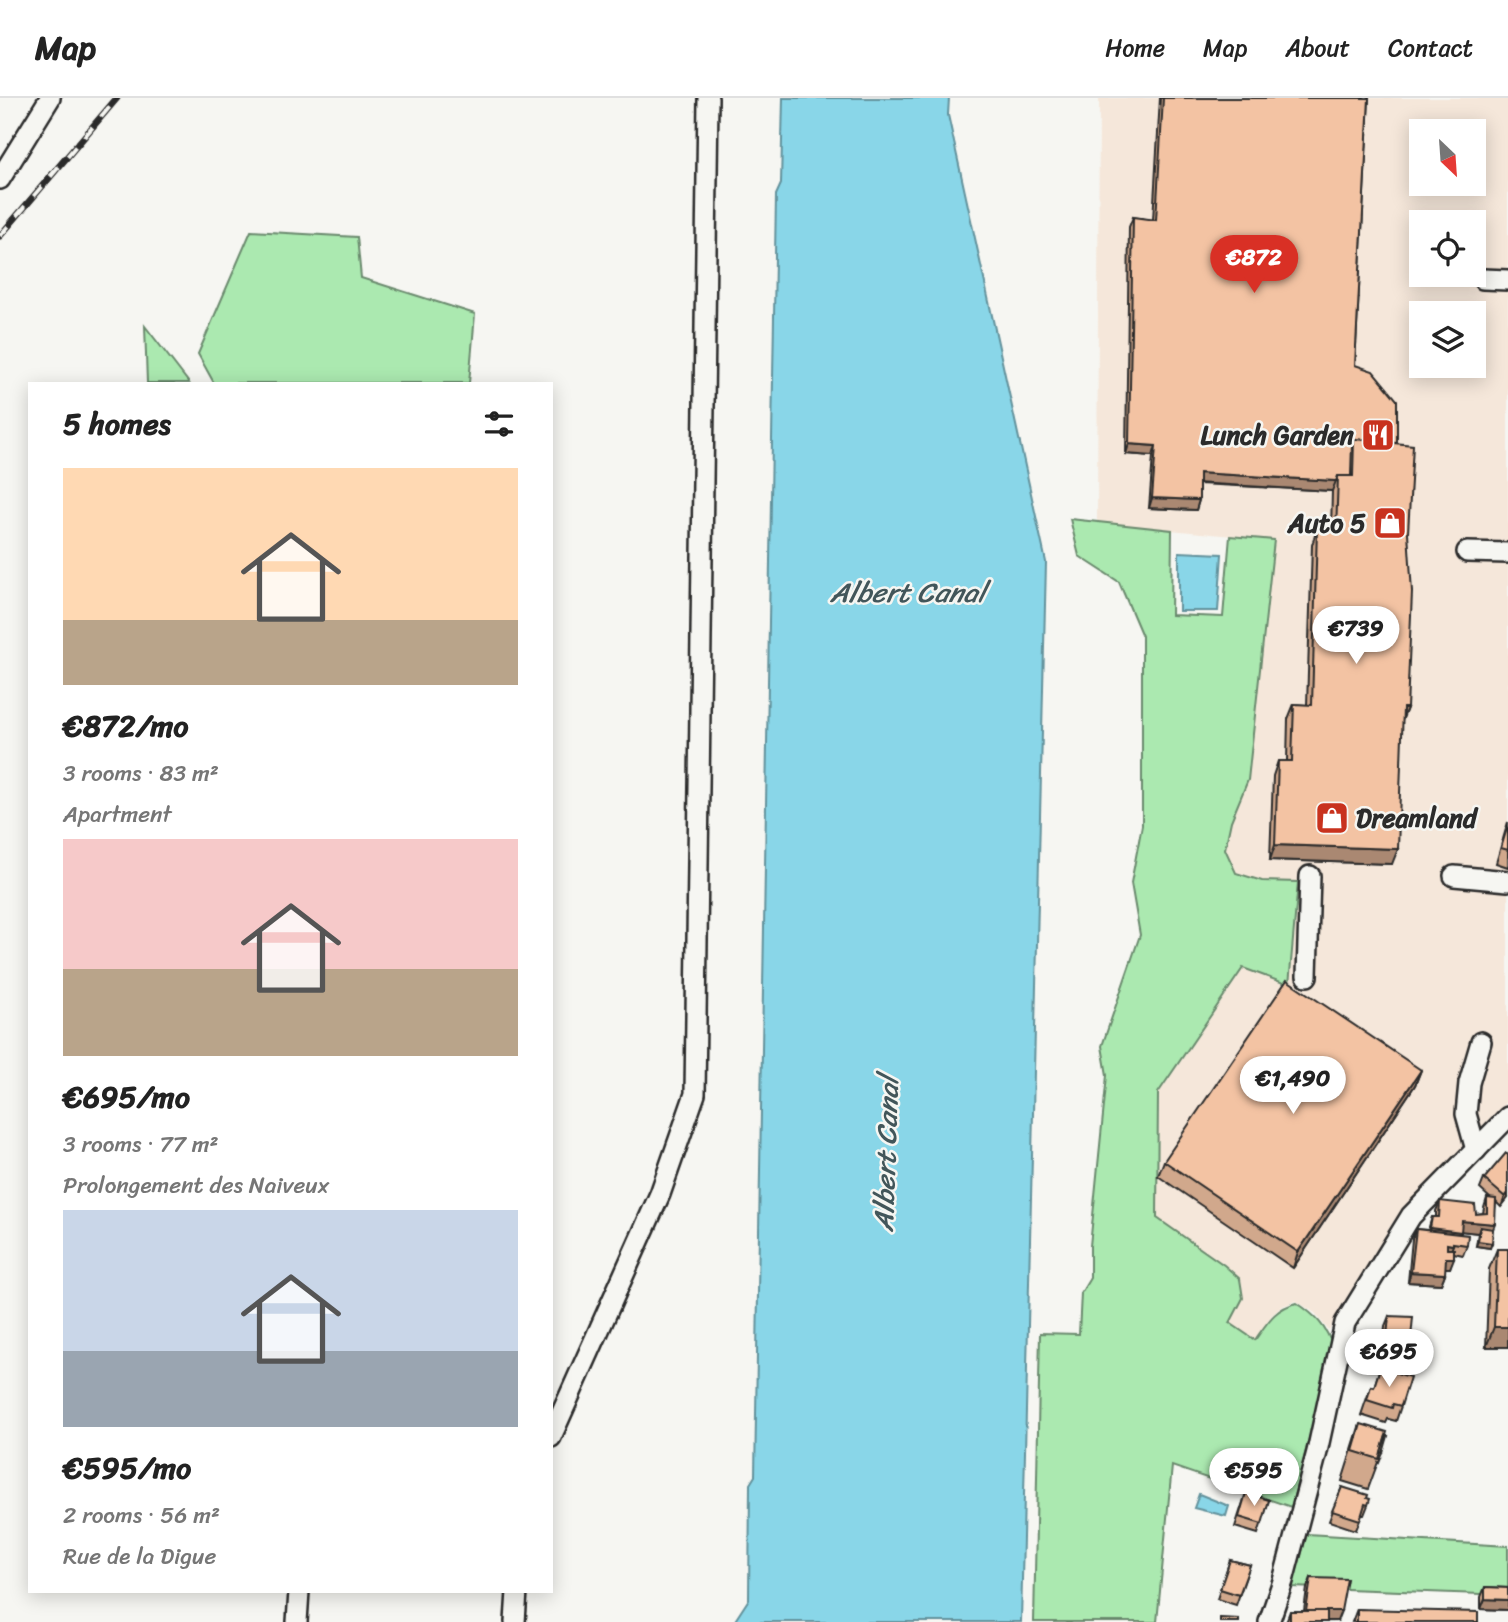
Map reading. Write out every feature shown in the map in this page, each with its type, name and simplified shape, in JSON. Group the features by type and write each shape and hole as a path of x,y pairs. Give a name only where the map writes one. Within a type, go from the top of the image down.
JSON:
{"street":[{"path":"0,178 50,98"},
{"path":"553,1433 660,1194 695,1094 708,98"},
{"path":"1486,279 1508,280"},
{"path":"1467,552 1508,553"},
{"path":"1307,976 1310,876"},
{"path":"1454,876 1508,881"},
{"path":"1476,1150 1466,1114 1469,1083 1481,1042"},
{"path":"1269,1622 1283,1581 1317,1452 1345,1323 1411,1216 1508,1117"},
{"path":"297,1622 299,1593"},
{"path":"515,1622 517,1593"}],"shaded area":[{"path":"1099,98 1508,98 1508,1101 1395,1219 1329,1331 1315,1313 1296,1301 1283,1306 1272,1315 1255,1339 1230,1323 1243,1298 1240,1279 1224,1264 1157,1218 1159,1093 1244,968 1289,985 1298,883 1262,881 1236,873 1225,849 1231,821 1248,781 1274,540 1097,523"}],"green space":[{"path":"251,231 357,237 361,278 475,314 469,382 213,382 198,354"},
{"path":"145,326 188,382 147,382"},
{"path":"1070,519 1172,530 1171,615 1223,617 1230,536 1274,540 1248,780 1231,821 1225,849 1236,873 1262,881 1298,882 1289,985 1243,968 1158,1093 1157,1218 1240,1279 1243,1298 1230,1323 1255,1340 1277,1312 1297,1303 1319,1322 1333,1347 1291,1507 1172,1466 1157,1622 1034,1622 1040,1333 1079,1334 1081,1293 1090,1278 1090,1246 1107,1075 1102,1046 1140,935 1131,883 1142,825 1142,636 1119,582 1079,556"},
{"path":"1307,1534 1508,1546 1508,1595 1292,1587"}],"water":[{"name":"Albert Canal","path":"783,98 949,98 948,115 1046,562 1021,1622 734,1622 749,1599 750,1484 755,1476 776,195 781,184"},
{"path":"1179,552 1222,554 1218,611 1179,611"},
{"path":"1199,1494 1229,1506 1226,1516 1194,1508"}],"building":[{"path":"1163,98 1369,98 1355,365 1373,371 1397,400 1397,443 1354,439 1351,476 1338,476 1336,481 1199,473 1199,500 1152,498 1156,446 1129,444 1133,217 1156,220"},
{"path":"1354,439 1413,445 1408,533 1412,592 1407,708 1403,708 1398,849 1275,845 1278,761 1292,761 1294,704 1312,705 1317,529 1336,532 1338,476 1353,476"},
{"path":"1508,825 1508,850 1501,848"},
{"path":"1287,980 1421,1070 1298,1252 1164,1161"},
{"path":"1506,1153 1508,1193 1505,1197 1484,1179"},
{"path":"1487,1198 1496,1199 1495,1224 1462,1221 1461,1232 1430,1228 1432,1217 1439,1217 1440,1201 1475,1205 1476,1214 1487,1213"},
{"path":"1480,1227 1493,1229 1492,1243 1478,1241"},
{"path":"1416,1229 1468,1235 1467,1245 1447,1244 1447,1249 1454,1249 1454,1258 1446,1258 1445,1274 1411,1272"},
{"path":"1497,1249 1508,1249 1508,1327 1494,1327"},
{"path":"1389,1316 1413,1317 1411,1338 1387,1337"},
{"path":"1380,1368 1410,1377 1401,1406 1393,1404 1392,1408 1367,1400"},
{"path":"1361,1424 1387,1432 1379,1459 1353,1451"},
{"path":"1388,1436 1383,1453 1381,1452"},
{"path":"1342,1487 1368,1495 1367,1498 1370,1499 1368,1505 1365,1504 1360,1520 1332,1511"},
{"path":"1246,1493 1269,1500 1262,1524 1239,1517"},
{"path":"1230,1560 1250,1565 1239,1595 1220,1589"},
{"path":"1311,1578 1347,1579 1341,1611 1306,1611"},
{"path":"1485,1587 1508,1588 1508,1600 1485,1599"},
{"path":"1357,1609 1478,1612 1478,1622 1357,1622"},
{"path":"1290,1611 1327,1611 1327,1622 1290,1622"},
{"path":"1220,1618 1239,1619 1239,1622 1220,1622"}],"railway":[{"path":"0,236 117,98"}],"place":[{"name":"Lunch Garden","path":"1378,435"},
{"name":"Auto 5","path":"1390,523"},
{"name":"Dreamland","path":"1332,818"}]}
